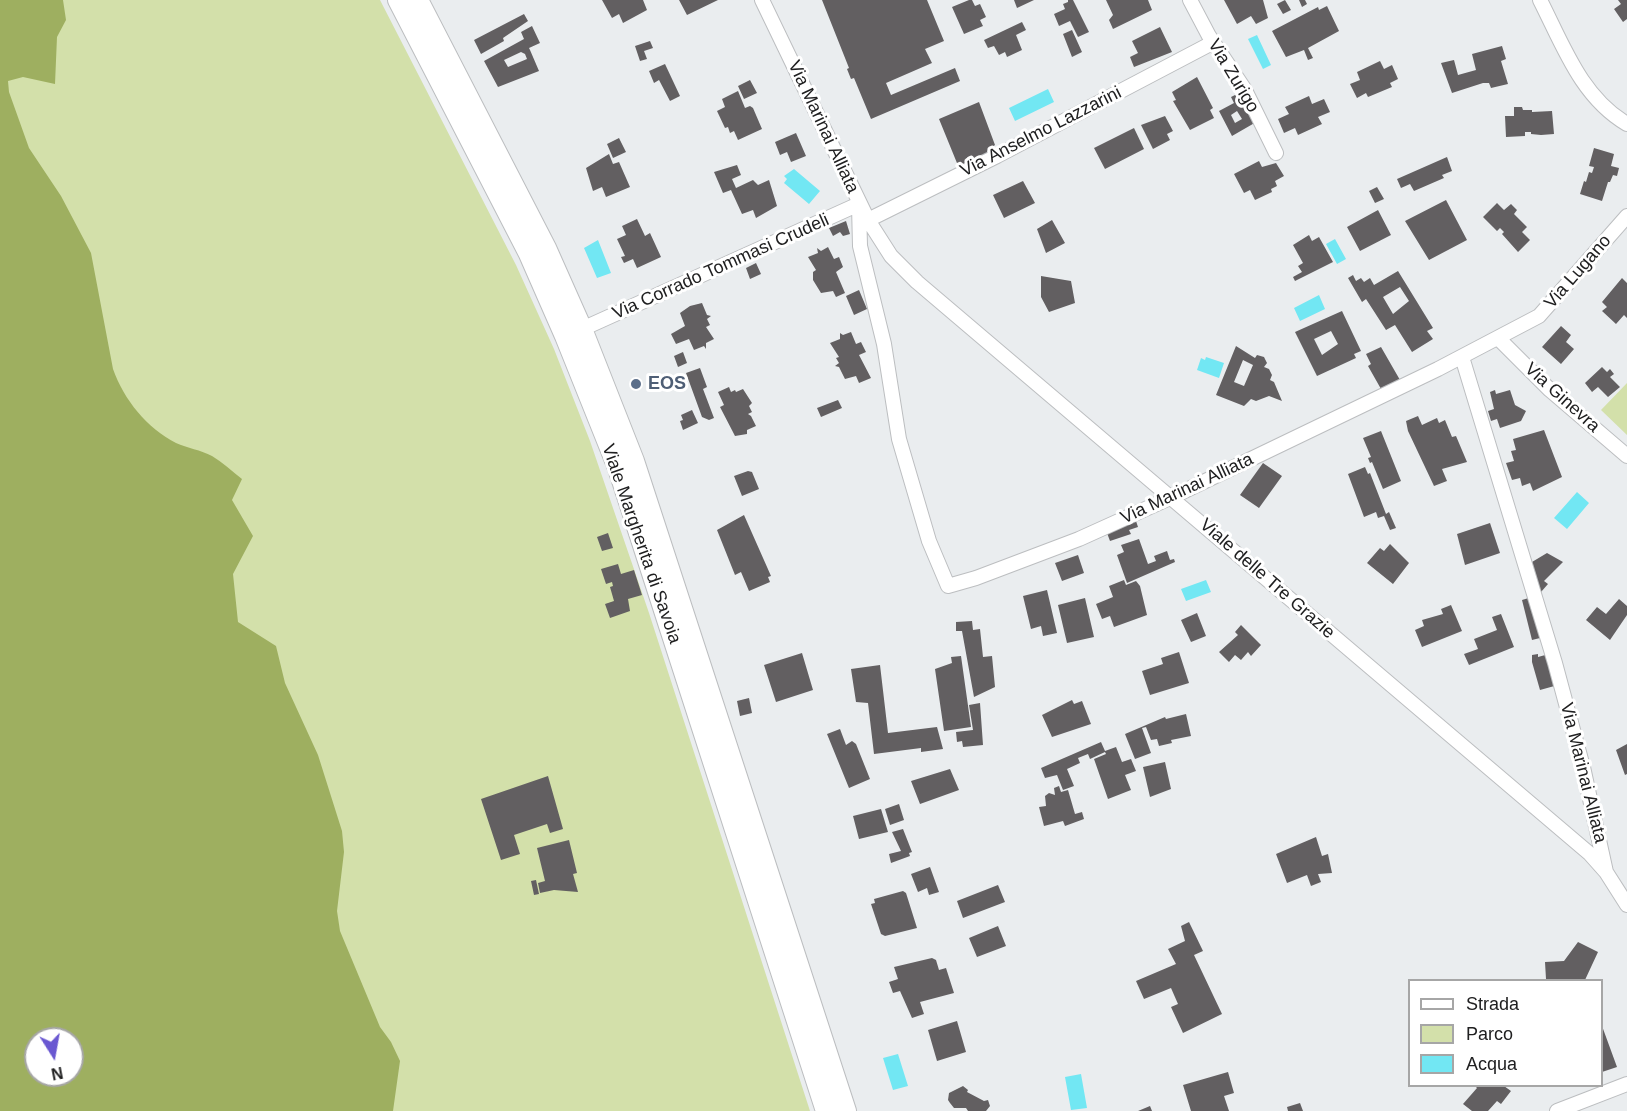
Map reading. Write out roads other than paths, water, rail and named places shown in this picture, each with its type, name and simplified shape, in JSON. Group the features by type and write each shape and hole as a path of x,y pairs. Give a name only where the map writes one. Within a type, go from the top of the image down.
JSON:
{"street":[{"name":"Viale Margherita di Savoia","path":"398,0 529,254 618,468 826,1111"},
{"name":"Viale Margherita di Savoia","path":"418,0 546,248 582,329 634,461 846,1111"},
{"name":"Via Marinai Alliata","path":"762,0 859,204 860,246 884,344 899,439 929,542 948,586 976,578 1079,539 1172,497 1462,357 1555,663 1583,767 1606,872 1627,904"},
{"name":"Via Zurigo","path":"1190,0 1245,90 1276,153"},
{"path":"1539,0 1581,80 1593,98 1627,124"},
{"name":"Via Anselmo Lazzarini","path":"868,220 997,156 1214,42"},
{"name":"Via Corrado Tommasi Crudeli","path":"582,329 859,204"},
{"name":"Viale delle Tre Grazie","path":"859,204 891,256 918,282 1590,854 1606,872"},
{"name":"Via Lugano","path":"1462,357 1539,316 1627,216"},
{"name":"Via Ginevra","path":"1498,338 1550,390 1627,456"},
{"path":"1557,1111 1627,1084"}],"water":[{"path":"1257,35 1271,65 1263,69 1248,39"},
{"path":"1048,89 1054,102 1015,121 1009,108"},
{"path":"794,169 820,191 809,204 784,183 787,179 784,176"},
{"path":"1335,239 1346,259 1337,264 1326,244"},
{"path":"598,240 611,273 597,278 584,248"},
{"path":"1319,295 1325,309 1300,321 1294,308"},
{"path":"1206,357 1224,363 1219,378 1197,370 1201,358 1205,360"},
{"path":"1577,492 1589,503 1567,529 1554,518"},
{"path":"1206,580 1211,592 1186,601 1181,589"},
{"path":"898,1054 908,1086 893,1090 883,1058"},
{"path":"1081,1074 1087,1108 1071,1110 1065,1077"}],"place":[{"name":"EOS","path":"636,384"}]}
